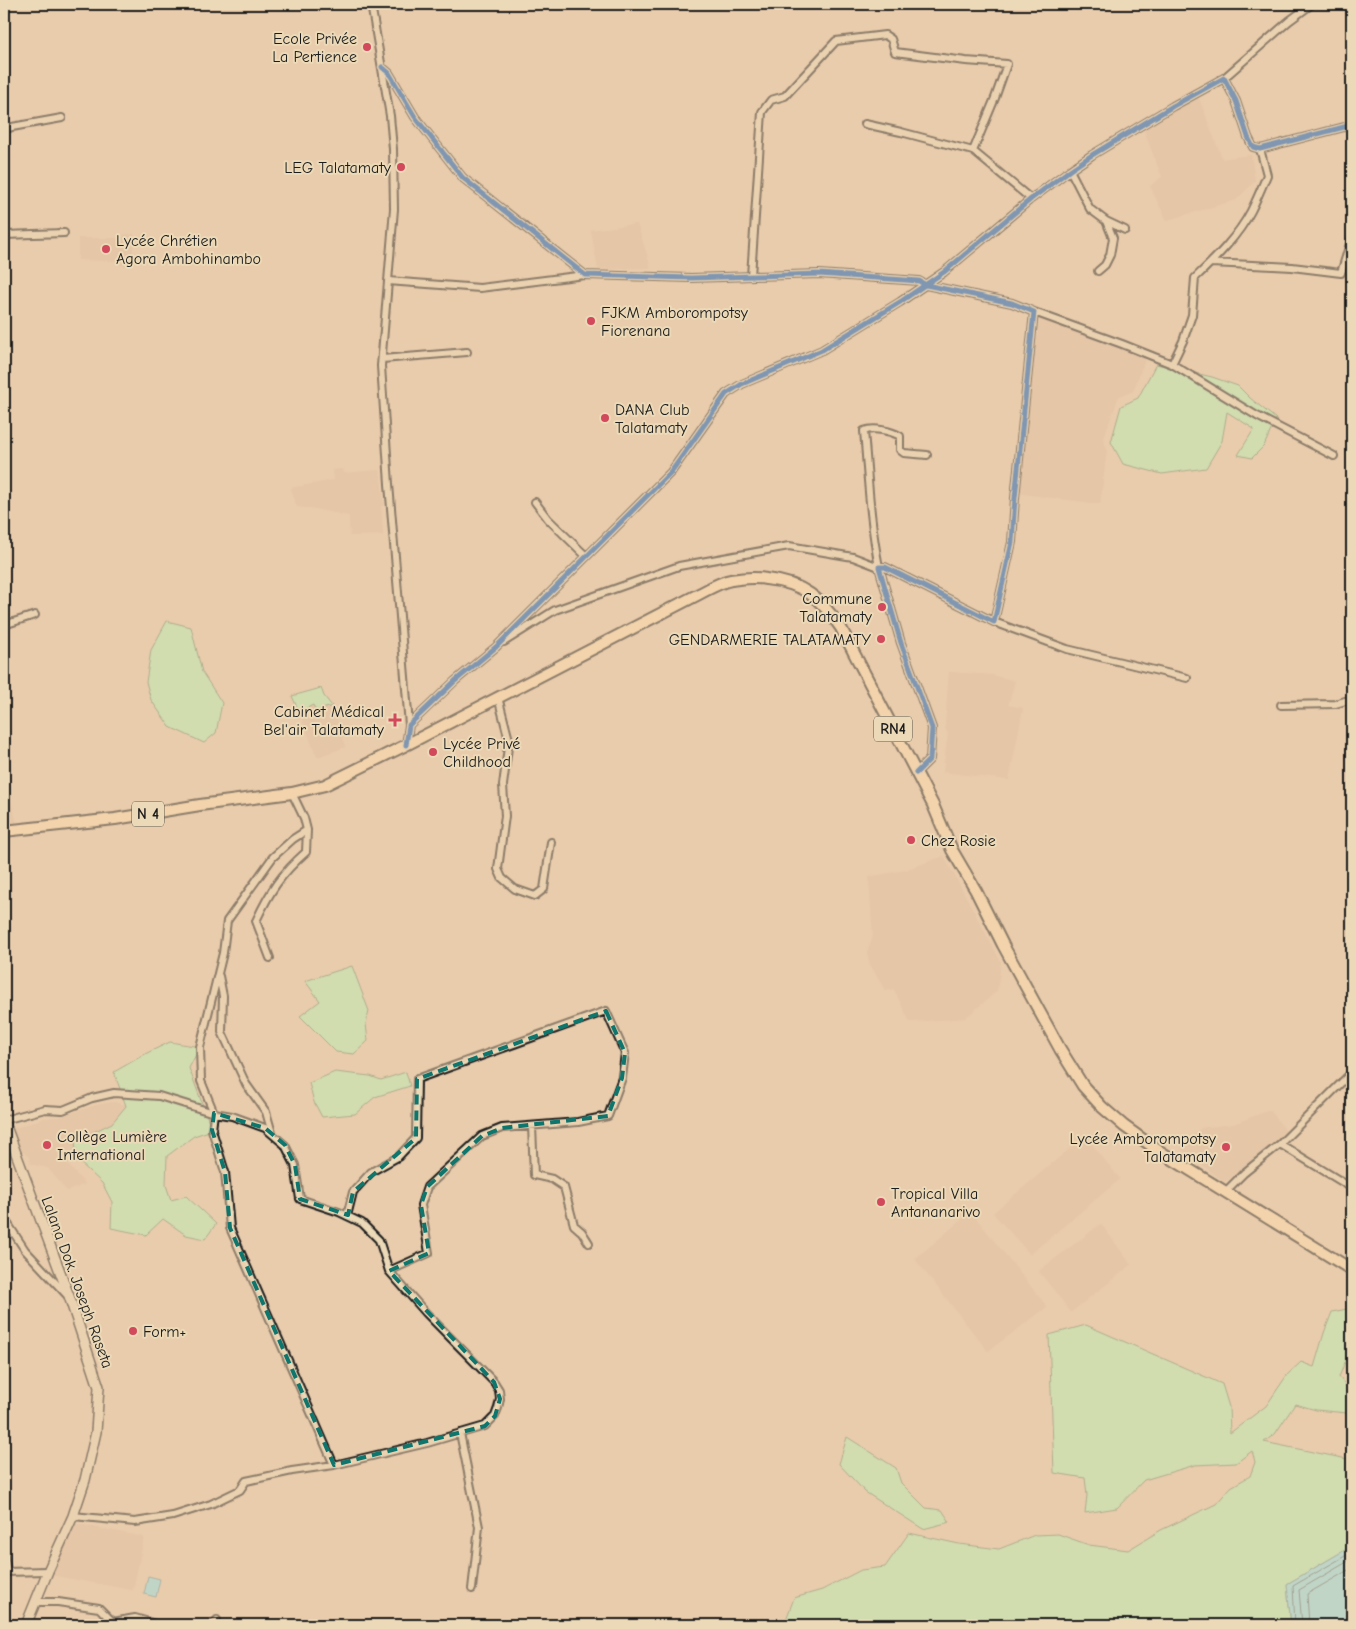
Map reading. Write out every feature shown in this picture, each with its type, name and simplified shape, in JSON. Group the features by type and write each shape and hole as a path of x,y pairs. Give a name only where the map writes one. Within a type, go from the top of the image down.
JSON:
{"main road":[{"name":"RN4","path":"292,794 326,784 406,746 699,594 730,580 754,577 784,580 815,597 837,622 858,658 933,805 952,850 976,891 1060,1049 1083,1086 1102,1107 1124,1126 1156,1149 1352,1270"},
{"name":"N 4","path":"4,831 115,819 200,805 292,794"},
{"name":"Lalana Dok. Joseph Raseta","path":"4,1120 69,1296 99,1387 96,1432 87,1473 73,1516 26,1625"}],"street":[{"path":"409,725 455,681 496,647 671,472 726,394 742,384 822,350 926,285 1031,199 1070,170 1166,110 1224,78 1289,21 1312,4"},
{"path":"370,6 390,116 393,149 394,209 382,359 389,484 409,725 406,746"},
{"path":"751,276 762,112 771,100 786,96 836,41 884,35 891,40 895,52 1007,64 973,150"},
{"path":"382,67 389,73 415,117 463,178 585,274"},
{"path":"1224,78 1236,101 1253,147 1260,149 1352,125"},
{"path":"4,130 62,118"},
{"path":"865,124 973,150 1031,199"},
{"path":"1172,364 1192,315 1195,278 1230,241 1251,212 1267,175 1260,149"},
{"path":"1070,170 1090,209 1106,221 1125,230"},
{"path":"1098,271 1105,265 1110,255 1112,238 1106,221"},
{"path":"4,235 64,233"},
{"path":"1211,263 1292,267 1341,273 1352,237"},
{"path":"388,282 480,288 585,274 691,278 819,274 919,281 926,285 1012,303 1172,364 1258,416 1334,456"},
{"path":"994,622 1012,542 1034,312"},
{"path":"382,359 467,352"},
{"path":"916,773 930,759 932,728 901,643 879,567 865,462 864,431 876,429 896,434 900,436 900,450 904,453 927,455"},
{"path":"535,502 548,519 586,556"},
{"path":"496,647 556,610 679,566 789,546 853,557 879,567 885,567 994,622 1067,649 1186,678"},
{"path":"4,625 35,614"},
{"path":"498,697 509,740 503,786 505,816 498,869 502,878 515,889 535,896 544,889 551,842"},
{"path":"1281,705 1335,704 1352,699"},
{"path":"270,958 256,920 270,892 291,866 306,852 307,830 304,818 292,794"},
{"path":"307,830 292,839 273,857 226,921 223,953 200,1048 201,1080 214,1113 212,1130 224,1172 230,1228 334,1465"},
{"path":"218,972 223,996 222,1032 246,1084 266,1112 272,1134"},
{"path":"347,1216 353,1192 371,1172 398,1157 416,1138 417,1079 606,1011 625,1053 622,1078 608,1116 578,1122 502,1128 482,1136 427,1187 421,1205 429,1253 389,1271"},
{"path":"1226,1191 1244,1173 1280,1144 1352,1072"},
{"path":"4,1120 45,1109 63,1110 92,1098 114,1093 159,1096 214,1113 232,1116 265,1128 285,1145 295,1166 300,1199 339,1212 362,1223 379,1240 389,1271 426,1313 494,1382 500,1399 495,1416 485,1426 427,1443 334,1465 292,1471 246,1481 240,1490 211,1504 173,1516 135,1522 73,1516"},
{"path":"532,1126 534,1175 552,1179 564,1187 574,1225 582,1232 589,1243"},
{"path":"1280,1144 1352,1188"},
{"path":"4,1218 25,1250 69,1296"},
{"path":"460,1433 479,1527 472,1589"},
{"path":"4,1555 6,1572 48,1571"},
{"path":"36,1602 58,1602 98,1608 112,1623 135,1618 159,1625 172,1625"}],"highlighted area":[{"path":"606,1011 625,1053 622,1078 608,1116 502,1128 482,1136 427,1187 421,1205 429,1253 389,1271 494,1382 500,1399 495,1416 485,1426 334,1465 230,1228 225,1172 212,1130 214,1113 265,1128 285,1145 295,1165 300,1199 348,1215 353,1192 416,1138 417,1079"}],"shaded area":[{"path":"1198,96 1222,159 1251,155 1255,181 1236,200 1167,220 1150,186 1162,177 1142,125"},
{"path":"637,224 651,268 598,269 591,230"},
{"name":"Lycée Chrétien Agora Ambohinambo","path":"134,234 132,266 121,266 120,261 78,260 78,238 122,238 123,235"},
{"path":"1040,317 1122,344 1146,357 1133,391 1119,396 1103,439 1107,449 1100,504 1016,493"},
{"path":"343,469 344,473 380,470 384,506 381,506 383,535 350,536 349,516 297,507 291,488 334,480 333,470"},
{"path":"949,672 991,675 1015,681 1008,705 1023,708 1009,780 943,772 948,734 945,727"},
{"path":"313,705 316,711 332,706 345,747 317,757 299,712"},
{"path":"4,782 7,782 18,829 4,831"},
{"path":"944,856 1001,962 997,991 965,1018 910,1022 894,989 885,990 870,964 867,952 873,937 869,877 906,870"},
{"name":"Collège Lumière International","path":"114,1102 126,1105 112,1123 75,1141 80,1155 67,1164 85,1184 67,1191 48,1168 31,1164 29,1157 20,1149 10,1130 44,1118 59,1117 96,1105"},
{"name":"Lycée Amborompotsy Talatamaty","path":"1270,1110 1287,1133 1225,1182 1181,1149 1201,1128 1234,1124"},
{"path":"1085,1136 1120,1179 1030,1254 993,1213"},
{"path":"971,1212 1047,1307 988,1351 915,1259"},
{"path":"1101,1224 1131,1265 1071,1312 1039,1271"},
{"path":"72,1523 144,1537 133,1590 51,1575"}],"green space":[{"path":"1156,364 1212,377 1238,386 1276,419 1264,446 1252,458 1238,455 1254,429 1227,412 1222,441 1206,468 1162,474 1123,464 1111,442 1121,406 1138,398"},
{"path":"167,621 191,627 202,672 222,703 216,733 204,743 170,727 151,700 146,682 151,650"},
{"path":"321,688 324,696 332,706 316,711 313,705 299,712 292,696"},
{"path":"352,966 369,1011 366,1024 368,1041 354,1054 336,1052 300,1016 320,1001 305,981"},
{"path":"170,1042 200,1047 189,1068 212,1130 194,1136 167,1156 166,1185 171,1200 186,1196 216,1224 205,1239 186,1235 163,1219 146,1235 111,1228 112,1202 102,1183 77,1160 75,1141 112,1123 126,1106 114,1072"},
{"path":"335,1072 370,1076 381,1080 406,1072 410,1086 375,1097 355,1114 322,1117 314,1102 309,1083"},
{"path":"1352,1308 1352,1353 1350,1350 1339,1377 1346,1386 1351,1398 1347,1413 1316,1410 1295,1404 1275,1434 1264,1442 1352,1460 1352,1546 1287,1584 1291,1625 784,1625 794,1598 822,1590 861,1570 885,1567 909,1533 959,1544 999,1549 1035,1535 1058,1534 1089,1545 1128,1550 1161,1530 1216,1504 1231,1487 1250,1476 1255,1462 1252,1451 1236,1463 1195,1465 1144,1480 1117,1508 1085,1513 1087,1495 1085,1478 1054,1473 1049,1335 1086,1325 1222,1384 1229,1407 1230,1433 1266,1406 1287,1375 1301,1362 1314,1367 1332,1312"},
{"path":"847,1437 896,1468 901,1483 926,1508 942,1510 950,1522 923,1529 865,1492 839,1464"}],"water":[{"path":"1352,1546 1352,1625 1291,1625 1287,1584"},
{"path":"148,1576 160,1579 156,1597 144,1594"}],"cycle path":[{"path":"382,67 389,73 415,117 463,178 585,275 691,278 819,274 919,281 926,285 1012,303 1034,312 1012,542 994,622 885,567 879,567 901,643 932,728 930,759 916,773"},
{"path":"406,745 409,725 455,681 496,647 671,472 726,394 742,384 822,350 900,302 944,272 1031,199 1070,170 1173,106 1224,78 1236,101 1253,147 1260,149 1352,125"}],"place":[{"name":"Ecole Privée La Pertience","path":"367,47"},
{"name":"LEG Talatamaty","path":"401,167"},
{"name":"Lycée Chrétien Agora Ambohinambo","path":"106,249"},
{"name":"FJKM Amborompotsy Fiorenana","path":"591,321"},
{"name":"DANA Club Talatamaty","path":"605,418"},
{"name":"Commune Talatamaty","path":"882,607"},
{"name":"GENDARMERIE TALATAMATY","path":"881,639"},
{"name":"Cabinet Médical Bel'air Talatamaty","path":"395,720"},
{"name":"Lycée Privé Childhood","path":"433,752"},
{"name":"Chez Rosie","path":"911,840"},
{"name":"Collège Lumière International","path":"47,1145"},
{"name":"Lycée Amborompotsy Talatamaty","path":"1226,1147"},
{"name":"Tropical Villa Antananarivo","path":"881,1202"},
{"name":"Form+","path":"133,1331"}]}
